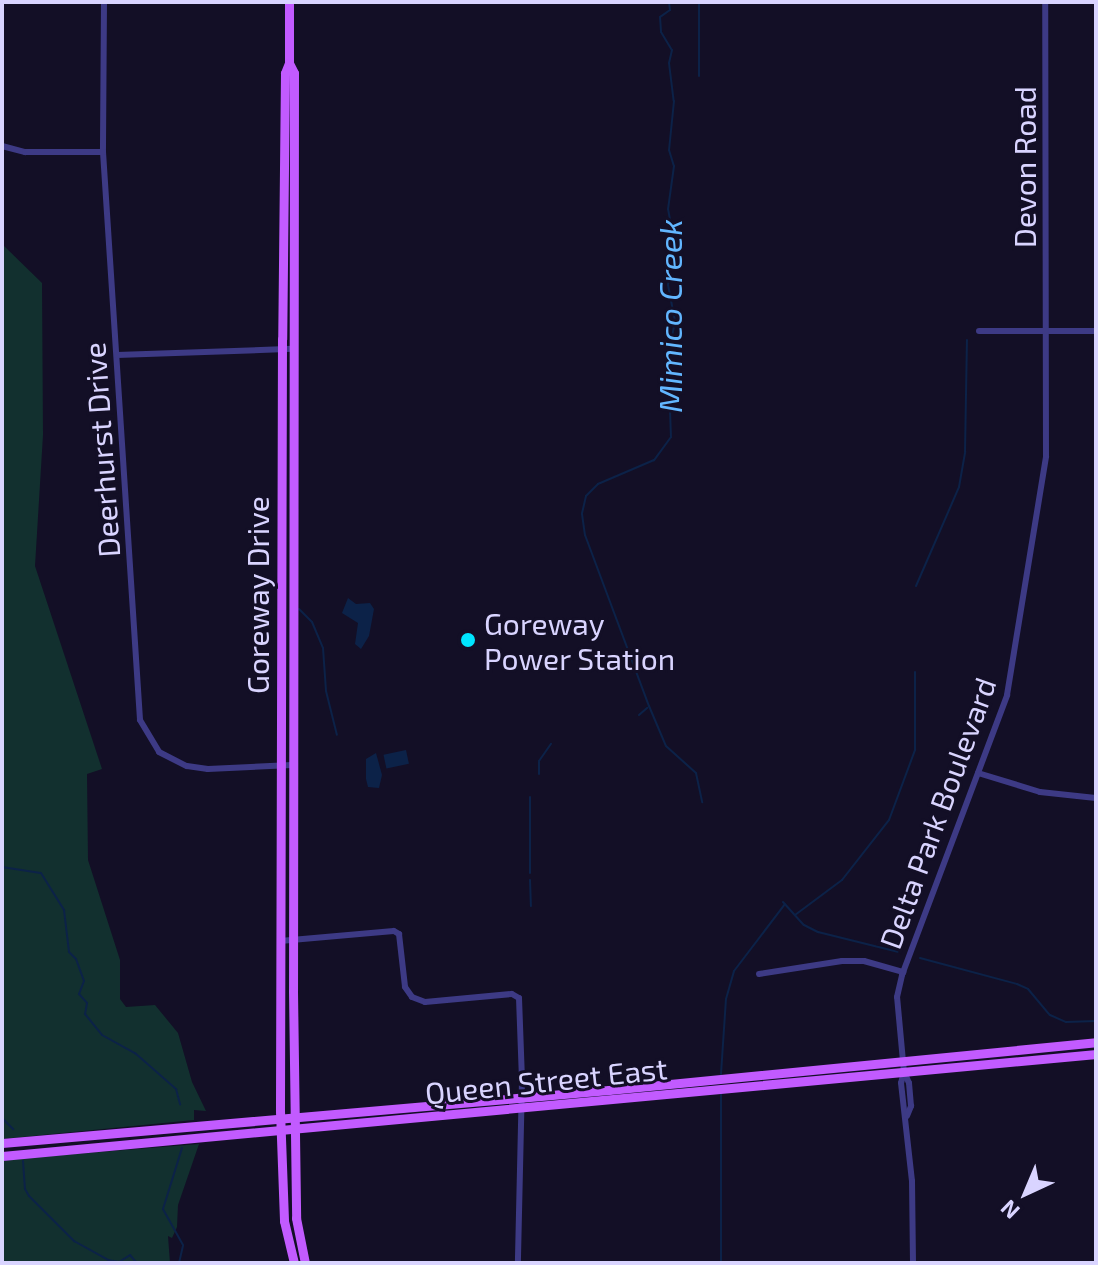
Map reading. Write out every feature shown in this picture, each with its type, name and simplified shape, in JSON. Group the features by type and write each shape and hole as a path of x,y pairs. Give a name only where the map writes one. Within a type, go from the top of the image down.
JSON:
{"main road":[{"name":"Goreway Drive","path":"289,2 289,63 285,73 294,1116 296,1218 305,1263"},
{"name":"Goreway Drive","path":"287,349 280,768 280,1124 284,1221 294,1263"},
{"name":"Queen Street East","path":"904,1067 991,1053 1096,1042"},
{"path":"972,1065 975,1058 991,1053"},
{"name":"Queen Street East","path":"2,1143 263,1119 295,1128 311,1127 693,1085 1096,1054"},
{"path":"295,1098 310,1115"},
{"path":"263,1119 280,1101"},
{"name":"Queen Street East","path":"2,1156 263,1131 294,1116 520,1103"},
{"path":"295,1146 311,1127"},
{"path":"263,1131 281,1147"}],"street":[{"name":"Deerhurst Drive","path":"104,2 103,152 139,708 145,732 164,756 187,766 280,768 292,765"},
{"name":"Devon Road","path":"1045,2 1046,331"},
{"path":"2,146 25,152 103,152"},
{"path":"979,331 1096,331"},
{"name":"Delta Park Boulevard","path":"913,1263 907,1116 911,1106 897,997 903,972 1007,695 1046,451 1046,331"},
{"path":"117,355 287,349"},
{"path":"978,773 1040,792 1096,798"},
{"path":"280,941 394,931 399,934 405,987 412,997 425,1002 516,995 521,1003 518,1263"},
{"path":"759,974 842,961 864,961 903,972"}],"green space":[{"path":"2,244 42,283 43,435 35,566 102,769 87,774 88,860 120,960 120,999 126,1007 155,1005 178,1033 192,1082 206,1111 194,1110 194,1120 2,1139"},
{"path":"199,1144 178,1205 177,1227 172,1238 168,1236 170,1263 2,1263 2,1160"}],"water":[{"path":"348,598 356,604 370,603 374,609 369,636 361,649 355,644 358,623 342,613"},
{"path":"406,750 409,764 386,768 384,755"},
{"path":"376,753 382,775 379,788 368,787 366,779 366,759"}],"waterway":[{"name":"Mimico Creek","path":"669,2 670,10 660,17 661,32 672,50 669,63 674,101 669,150 674,166 668,209 674,239 668,285 675,322 668,356 671,437 654,460 598,484 586,496 582,514 585,535 649,706 666,746 696,773 702,802"},
{"path":"699,2 699,76"},
{"path":"916,586 959,487 965,452 967,340"},
{"path":"299,609 312,622 323,648 326,691 337,735"},
{"path":"795,915 842,880 889,820 915,750 915,672"},
{"path":"639,715 647,708"},
{"path":"539,774 539,761 551,744"},
{"path":"530,797 530,873"},
{"path":"2,867 41,873 64,910 69,952 76,959 84,981 79,994 87,1003 85,1014 102,1035 135,1053 176,1089 180,1104"},
{"path":"530,880 531,906"},
{"name":"Mimico Creek","path":"783,902 804,925 818,932 898,952"},
{"path":"721,1074 726,999 734,971 785,904"},
{"name":"Mimico Creek","path":"920,958 1017,984 1028,989 1050,1015 1066,1022 1096,1021"},
{"path":"721,1092 721,1263"},
{"path":"2,1118 13,1129"},
{"path":"179,1263 183,1245 163,1209 182,1148"},
{"path":"23,1161 25,1189 29,1196 74,1241 108,1260 119,1262 130,1255 137,1263"}],"place":[{"name":"Goreway Power Station","path":"468,640"}]}
